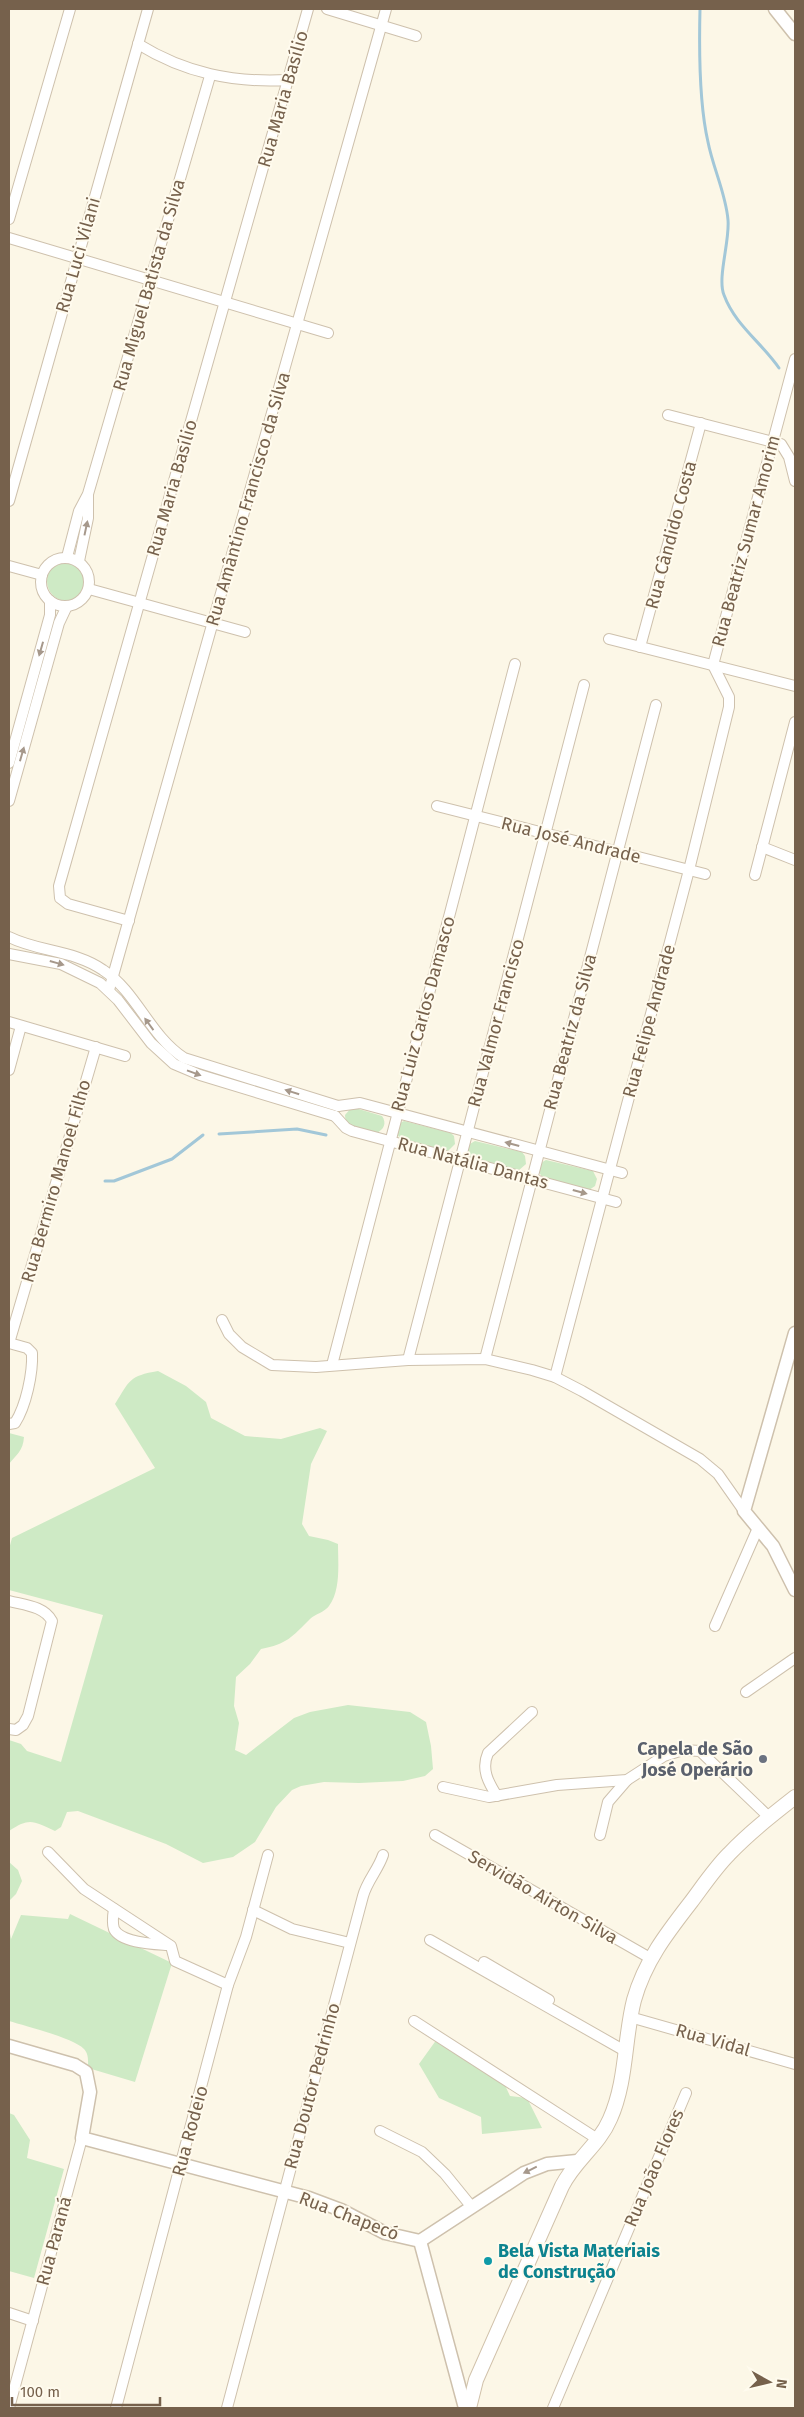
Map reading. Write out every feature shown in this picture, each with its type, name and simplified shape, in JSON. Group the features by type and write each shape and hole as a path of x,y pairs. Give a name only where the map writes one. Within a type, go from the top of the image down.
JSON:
{"main road":[{"path":"467,2408 476,2380 562,2186 577,2161 599,2140 615,2106 620,2089 630,2016 638,1985 650,1958 664,1936 727,1856 769,1817 795,1797"}],"street":[{"path":"9,219 70,9"},
{"name":"Rua Luci Vilani","path":"9,501 148,9"},
{"name":"Rua Maria Basílio","path":"128,921 68,904 60,898 58,893 308,9"},
{"path":"327,9 416,36"},
{"name":"Rua Amântino Francisco da Silva","path":"109,990 386,9"},
{"path":"775,9 795,34"},
{"path":"138,44 173,63 210,76 248,81 288,80"},
{"name":"Rua Miguel Batista da Silva","path":"67,557 79,511 88,494 210,76"},
{"path":"9,238 328,333"},
{"name":"Rua Beatriz Sumar Amorim","path":"713,665 795,359"},
{"path":"668,414 773,441 786,450 795,481"},
{"name":"Rua Cândido Costa","path":"640,647 701,423"},
{"name":"Rua Miguel Batista da Silva","path":"79,561 88,518 88,494"},
{"path":"67,557 79,561 89,573 89,589 81,601 68,606 58,605 50,601 42,590 42,575 51,562 67,557"},
{"path":"9,566 42,575"},
{"path":"89,589 245,632"},
{"path":"9,763 50,615 50,601"},
{"path":"9,801 59,623 68,606"},
{"path":"609,639 795,686"},
{"name":"Rua Luiz Carlos Damasco","path":"332,1365 515,664"},
{"name":"Rua Felipe Andrade","path":"555,1377 689,870 729,707 729,697 713,665"},
{"name":"Rua Valmor Francisco","path":"408,1360 584,685"},
{"name":"Rua Beatriz da Silva","path":"485,1359 656,705"},
{"path":"755,875 795,722"},
{"name":"Rua José Andrade","path":"437,806 705,874"},
{"path":"762,847 795,860"},
{"path":"9,937 80,958 112,977 164,1042 184,1058 337,1111"},
{"path":"9,954 61,964 89,977 109,990 151,1043 174,1064 200,1075 337,1111 355,1102 622,1173"},
{"path":"9,1022 125,1056"},
{"path":"9,1070 21,1026"},
{"name":"Rua Bermiro Manoel Filho","path":"9,1343 96,1047"},
{"name":"Rua Natália Dantas","path":"337,1111 346,1128 352,1130 616,1202"},
{"path":"222,1320 229,1334 242,1347 272,1365 295,1367 408,1360 485,1359 555,1377 700,1459 718,1474 744,1511 777,1552 795,1590"},
{"path":"744,1511 795,1332"},
{"path":"9,1343 27,1348 32,1353 32,1372 20,1414 12,1423"},
{"path":"715,1626 758,1528"},
{"path":"9,1601 40,1609 48,1614 52,1621 28,1716 23,1725 16,1730 9,1729"},
{"path":"746,1692 795,1658"},
{"path":"497,1796 488,1782 485,1761 488,1753 532,1712"},
{"path":"600,1835 608,1802 627,1780 664,1756 694,1749 700,1751 769,1817"},
{"path":"443,1787 476,1796 497,1796 557,1785 627,1780"},
{"name":"Servidão Airton Silva","path":"435,1835 650,1958"},
{"path":"48,1852 84,1889 171,1946 175,1961 228,1985"},
{"name":"Rua Rodeio","path":"116,2408 228,1985 254,1910 268,1855"},
{"name":"Rua Doutor Pedrinho","path":"227,2408 365,1887 376,1872 383,1855"},
{"path":"114,1909 113,1928 117,1933 140,1942 171,1946"},
{"path":"254,1910 292,1929 350,1943"},
{"path":"430,1940 625,2048"},
{"path":"484,1962 625,2048"},
{"name":"Rua Vidal","path":"630,2016 795,2064"},
{"path":"414,2021 599,2140"},
{"name":"Rua Paraná","path":"9,2046 75,2065 86,2072 90,2092 82,2138 9,2408"},
{"name":"Rua João Flores","path":"553,2408 686,2094"},
{"path":"380,2131 422,2152 445,2174 470,2206"},
{"name":"Rua Chapecó","path":"82,2138 328,2204 385,2233 420,2241 467,2408"},
{"path":"420,2241 470,2206 537,2167 556,2162 577,2161"},
{"path":"9,2313 33,2320"}],"green space":[{"path":"67,561 81,567 87,581 81,595 67,601 53,595 47,581 53,567"},
{"path":"352,1107 382,1116 384,1121 383,1128 376,1133 361,1130 348,1124 345,1115"},
{"path":"404,1121 451,1133 454,1136 455,1144 447,1152 401,1140 396,1132 400,1123"},
{"path":"475,1141 522,1152 525,1156 526,1164 518,1171 471,1159 466,1151 468,1145"},
{"path":"546,1160 593,1171 597,1179 595,1186 589,1190 543,1179 538,1170 539,1164"},
{"path":"158,1371 186,1386 206,1402 211,1418 245,1436 281,1439 320,1428 327,1431 311,1464 302,1524 309,1536 338,1544 338,1576 333,1600 327,1608 312,1617 288,1639 277,1645 261,1649 250,1664 236,1677 234,1706 239,1723 235,1750 246,1755 294,1718 310,1712 348,1705 410,1712 426,1722 431,1746 433,1769 425,1776 403,1781 324,1782 301,1786 292,1790 276,1807 255,1842 233,1857 203,1863 166,1844 78,1811 67,1812 61,1827 55,1831 36,1823 27,1822 9,1831 9,1740 21,1744 27,1751 61,1762 103,1615 9,1590 9,1549 12,1538 155,1468 115,1404 131,1380 141,1375"},
{"path":"9,1433 24,1437 21,1449 9,1464"},
{"path":"9,1862 18,1870 22,1881 16,1894 9,1901"},
{"path":"70,1914 172,1963 135,2082 88,2068 87,2053 79,2045 49,2033 9,2021 9,1928 11,1939 21,1915 68,1919"},
{"path":"437,2039 503,2081 510,2096 527,2098 542,2128 482,2134 481,2117 439,2098 419,2064"},
{"path":"9,2113 14,2115 30,2140 27,2158 64,2169 34,2278 9,2271"}],"waterway":[{"path":"700,9 701,93 705,127 710,152 725,200 728,220 722,288 735,316 779,368"},
{"path":"219,1134 297,1129 326,1135"},
{"path":"105,1181 114,1181 172,1159 203,1135"}],"place":[{"name":"Capela de São José Operário","path":"763,1759"},
{"name":"Bela Vista Materiais de Construção","path":"488,2261"}]}
